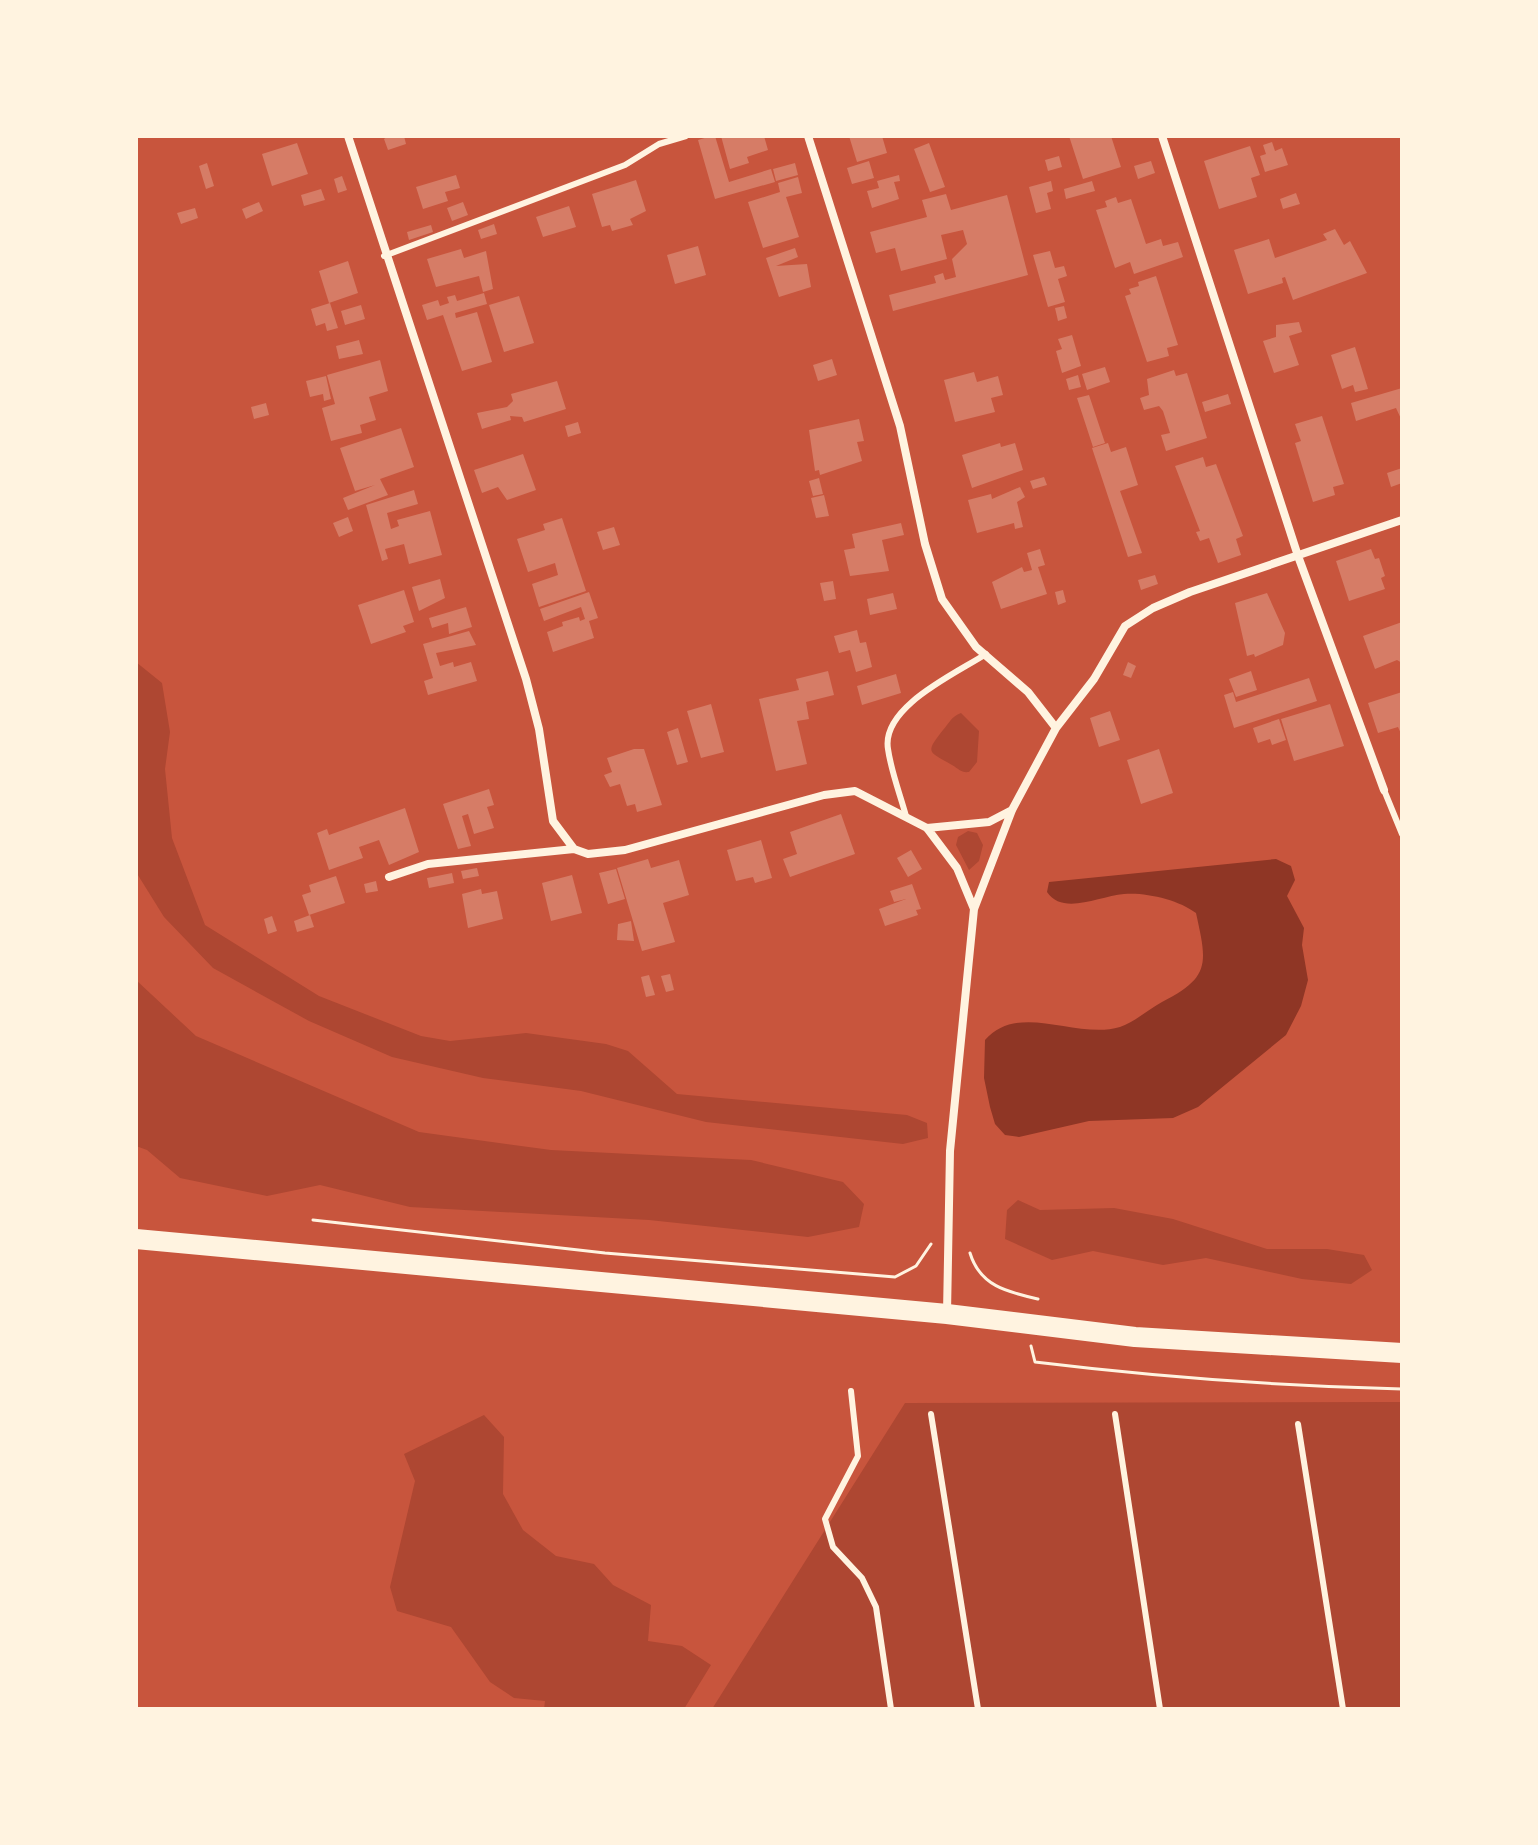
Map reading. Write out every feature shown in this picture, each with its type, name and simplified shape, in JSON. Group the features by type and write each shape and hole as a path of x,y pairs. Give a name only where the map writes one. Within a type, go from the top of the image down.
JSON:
{"highway":[{"path":"136,1239 947,1314 1135,1337 1402,1353"}],"street":[{"path":"348,136 384,256 526,679 539,729 553,821 564,841 588,854 625,850 824,795 855,791 927,828 957,868 974,909"},
{"path":"808,136 900,426 925,544 942,599 957,625 1028,692 1056,728"},
{"path":"1162,136 1298,556 1384,790"},
{"path":"947,1314 950,1151 974,909 1012,810 1056,728 1094,679 1125,626 1153,608 1190,592 1402,520"},
{"path":"927,828 989,822 1012,810"},
{"path":"389,877 428,864 574,849"}],"lane":[{"path":"384,256 625,165 659,144 686,136"},
{"path":"906,816 887,747 889,727 903,708 986,654"},
{"path":"1384,790 1402,834"},
{"path":"851,1391 858,1456 825,1519 833,1547 862,1578 876,1607 891,1709"},
{"path":"931,1414 978,1709"},
{"path":"1115,1414 1160,1709"},
{"path":"1298,1424 1343,1709"}],"path":[{"path":"313,1220 605,1253 895,1277 916,1266 931,1244"},
{"path":"970,1253 974,1267 986,1281 1038,1299"},
{"path":"1031,1346 1035,1362 1135,1374 1276,1386 1402,1389"}],"shaded area":[{"path":"136,662 162,683 170,732 165,769 172,838 205,925 319,996 421,1036 450,1041 526,1033 606,1044 628,1051 677,1094 907,1115 927,1123 928,1138 903,1144 706,1122 581,1091 483,1078 392,1057 309,1021 213,968 164,917 136,872"},
{"path":"961,713 979,731 977,762 969,772 938,757 931,748 953,718"},
{"path":"968,831 977,833 983,845 979,861 969,870 956,845 958,837"},
{"path":"1276,859 1291,866 1295,880 1287,896 1304,928 1302,945 1308,980 1301,1006 1286,1035 1198,1107 1173,1118 1089,1121 1019,1137 1005,1135 995,1124 990,1107 984,1078 985,1040 999,1029 1014,1023 1103,1030 1120,1027 1190,985 1202,967 1200,930 1196,913 1189,908 1142,894 1062,903 1047,892 1049,882"},
{"path":"136,980 196,1036 419,1132 551,1150 751,1160 843,1182 864,1204 859,1227 808,1237 649,1220 410,1207 320,1185 267,1196 180,1178 147,1150 136,1146"},
{"path":"1018,1200 1040,1210 1114,1208 1173,1219 1267,1249 1327,1249 1364,1255 1372,1270 1351,1284 1302,1279 1206,1258 1163,1265 1093,1251 1052,1260 1005,1239 1007,1210"},
{"path":"1402,1402 1402,1709 712,1709 905,1403"},
{"path":"484,1415 504,1437 503,1494 523,1530 556,1556 594,1564 613,1585 651,1605 648,1641 682,1646 711,1665 684,1709 544,1709 545,1701 514,1698 490,1682 451,1627 397,1611 390,1587 415,1481 404,1454"}],"building":[{"path":"404,136 406,144 388,150 384,139"},
{"path":"715,136 729,182 771,169 775,182 715,199 698,140"},
{"path":"721,136 764,136 768,150 747,157 749,163 730,169"},
{"path":"849,136 882,136 887,153 857,162"},
{"path":"1069,136 1111,136 1121,167 1083,179"},
{"path":"1272,142 1275,151 1282,148 1288,165 1265,172 1260,156 1266,154 1263,145"},
{"path":"297,143 308,174 272,186 262,154"},
{"path":"929,143 945,187 930,192 914,149"},
{"path":"1250,146 1260,175 1251,178 1257,197 1219,209 1204,161"},
{"path":"1059,156 1062,167 1048,171 1045,160"},
{"path":"869,161 874,178 852,184 847,168"},
{"path":"1151,161 1155,173 1138,179 1134,166"},
{"path":"207,163 214,186 206,189 199,166"},
{"path":"795,163 798,175 776,181 773,169"},
{"path":"456,175 460,188 445,192 448,201 423,209 416,187"},
{"path":"899,175 900,181 894,182 899,199 872,208 867,191 879,188 877,181"},
{"path":"342,176 347,190 338,193 334,179"},
{"path":"798,177 802,193 786,197 799,237 763,248 748,202 780,192 778,183"},
{"path":"636,180 646,211 630,219 633,225 612,231 610,225 602,227 592,194"},
{"path":"1051,181 1053,191 1047,193 1051,209 1036,213 1029,187"},
{"path":"1092,181 1095,191 1066,199 1064,189"},
{"path":"321,189 325,200 304,206 301,195"},
{"path":"1296,193 1300,204 1283,209 1280,199"},
{"path":"946,194 951,210 1007,195 1028,275 893,311 889,295 936,283 934,276 943,273 945,280 956,277 952,259 967,244 963,230 941,235 947,259 901,271 895,248 876,253 870,232 927,217 922,200"},
{"path":"1116,197 1118,203 1131,199 1146,244 1161,239 1163,246 1178,242 1183,257 1134,274 1130,262 1115,268 1096,210 1107,207 1105,201"},
{"path":"259,202 263,211 246,219 242,209"},
{"path":"463,202 468,215 452,221 447,208"},
{"path":"569,206 576,227 543,237 536,217"},
{"path":"195,208 198,218 181,224 177,213"},
{"path":"494,224 497,234 481,239 478,230"},
{"path":"431,225 433,232 409,240 407,232"},
{"path":"1335,229 1344,245 1350,241 1367,273 1293,300 1285,277 1282,278 1283,283 1248,294 1234,250 1269,239 1275,258 1327,240 1323,234"},
{"path":"698,246 706,275 675,284 667,255"},
{"path":"795,248 798,257 776,266 807,264 811,287 779,297 766,258"},
{"path":"461,249 464,258 486,251 493,289 483,292 479,276 436,287 427,259"},
{"path":"1050,251 1055,268 1064,266 1067,276 1058,279 1065,302 1048,307 1033,255"},
{"path":"348,261 358,293 329,303 319,271"},
{"path":"1156,276 1178,345 1167,348 1169,356 1147,362 1125,296 1131,294 1129,289 1139,286 1138,282"},
{"path":"484,293 487,304 455,313 456,318 477,312 492,362 462,371 443,315 427,320 422,305 438,300 440,306 449,303 447,297 455,295 457,301"},
{"path":"519,296 534,343 504,352 489,305"},
{"path":"330,303 338,328 327,331 325,323 316,326 311,309"},
{"path":"361,305 365,319 345,325 341,311"},
{"path":"1064,306 1067,318 1058,321 1055,308"},
{"path":"1299,322 1302,332 1289,336 1299,365 1274,373 1263,341 1276,337 1276,325"},
{"path":"1072,335 1081,366 1062,373 1056,351 1062,349 1058,339"},
{"path":"359,340 363,354 339,359 336,346"},
{"path":"1355,347 1368,389 1355,392 1353,385 1342,389 1331,355"},
{"path":"832,359 837,375 818,381 813,365"},
{"path":"380,360 388,391 369,397 376,420 360,425 362,433 331,441 322,408 335,404 327,375"},
{"path":"1105,367 1110,382 1087,390 1082,374"},
{"path":"1174,370 1176,376 1187,373 1207,438 1166,451 1161,435 1170,433 1163,411 1159,406 1144,410 1140,398 1149,395 1147,379"},
{"path":"974,372 977,382 998,376 1003,395 991,398 995,412 955,422 944,380"},
{"path":"1078,375 1081,387 1069,390 1066,379"},
{"path":"326,376 331,399 324,401 323,394 310,397 306,381"},
{"path":"557,381 566,409 524,422 522,417 510,416 511,420 482,429 477,413 507,407 513,401 511,394"},
{"path":"1402,388 1402,421 1396,408 1356,421 1351,403"},
{"path":"1228,394 1231,404 1205,412 1202,402"},
{"path":"1089,395 1105,443 1093,447 1077,398"},
{"path":"266,403 269,415 254,419 251,407"},
{"path":"1322,416 1344,484 1333,487 1335,495 1313,502 1295,443 1301,441 1295,424"},
{"path":"859,419 864,441 857,442 862,461 820,475 819,470 815,471 809,430"},
{"path":"578,422 581,433 568,437 565,426"},
{"path":"401,428 414,467 380,479 388,495 348,510 343,498 375,485 355,491 340,448"},
{"path":"1000,443 1001,447 1015,443 1023,470 972,488 962,455"},
{"path":"1108,443 1111,452 1126,447 1138,485 1120,491 1142,553 1128,557 1092,448"},
{"path":"523,454 536,490 507,500 498,487 482,493 474,470"},
{"path":"1203,457 1206,467 1216,464 1243,536 1236,539 1241,555 1218,563 1209,538 1200,541 1196,532 1200,531 1175,466"},
{"path":"1402,468 1402,483 1391,487 1387,473"},
{"path":"1044,477 1047,485 1033,489 1030,481"},
{"path":"819,478 823,494 813,496 809,481"},
{"path":"1020,487 1025,497 1017,502 1023,527 1015,529 1014,523 977,533 968,500 991,494 992,499"},
{"path":"414,490 418,504 387,513 391,529 399,526 397,520 430,511 442,555 409,564 404,544 385,549 388,559 382,561 366,505"},
{"path":"824,495 829,516 816,518 811,498"},
{"path":"348,517 353,531 339,537 333,523"},
{"path":"562,518 586,591 539,607 532,584 558,575 555,563 528,572 517,539 545,530 543,524"},
{"path":"901,523 904,535 882,540 889,571 850,576 844,550 855,548 852,534"},
{"path":"614,527 620,545 603,550 597,532"},
{"path":"1040,549 1045,565 1038,567 1047,594 1001,609 992,582 1022,567 1024,572 1032,570 1027,553"},
{"path":"1371,549 1375,559 1379,558 1385,576 1381,578 1385,589 1349,601 1336,561"},
{"path":"1155,575 1158,584 1141,590 1138,580"},
{"path":"440,579 445,598 419,611 412,587"},
{"path":"833,581 836,599 824,601 820,583"},
{"path":"404,590 414,622 403,626 406,632 371,644 358,605"},
{"path":"1063,590 1066,602 1058,605 1055,592"},
{"path":"589,592 598,618 589,621 594,638 553,652 547,632 563,626 562,622 579,617 580,621 585,619 581,607 544,621 540,609"},
{"path":"893,593 897,609 870,615 867,599"},
{"path":"1267,593 1285,633 1283,645 1255,657 1254,654 1247,656 1235,603"},
{"path":"466,607 472,627 449,634 448,623 432,628 429,618"},
{"path":"1402,622 1402,663 1397,660 1375,669 1363,636"},
{"path":"857,630 860,643 866,642 872,667 856,672 850,650 839,653 834,636"},
{"path":"469,631 476,645 436,653 440,666 453,662 454,667 471,662 477,681 428,695 424,681 433,678 423,644"},
{"path":"1128,662 1136,666 1131,678 1123,675"},
{"path":"828,671 834,695 806,702 809,719 797,721 807,764 776,771 759,699 799,690 796,679"},
{"path":"1251,671 1257,690 1236,697 1229,679"},
{"path":"896,674 901,693 862,705 857,686"},
{"path":"1309,678 1317,701 1234,728 1224,695 1233,692 1236,702"},
{"path":"1402,692 1402,736 1398,727 1378,733 1368,703"},
{"path":"711,704 724,752 701,758 687,711"},
{"path":"1330,704 1344,746 1294,761 1281,719"},
{"path":"1110,711 1120,740 1099,747 1090,718"},
{"path":"1279,719 1286,740 1272,745 1270,739 1258,743 1253,728"},
{"path":"678,728 688,762 677,765 667,732"},
{"path":"644,749 662,805 637,812 635,804 627,806 620,784 610,787 604,775 612,772 607,758"},
{"path":"1159,749 1173,793 1141,804 1127,760"},
{"path":"489,789 494,805 487,807 494,828 474,834 468,814 462,816 471,846 458,849 443,804"},
{"path":"405,808 419,852 389,865 379,840 359,847 363,858 329,870 317,833 327,829 329,835"},
{"path":"841,814 855,854 790,877 783,859 797,854 790,832"},
{"path":"761,840 772,878 755,883 753,877 736,881 727,850"},
{"path":"911,850 922,869 908,877 897,858"},
{"path":"648,859 651,868 679,860 689,895 663,903 675,942 642,951 617,868"},
{"path":"477,868 479,876 463,879 461,871"},
{"path":"616,869 625,899 608,904 599,873"},
{"path":"452,873 454,883 429,888 427,878"},
{"path":"572,875 582,913 551,921 542,883"},
{"path":"336,876 345,903 309,915 302,895 311,892 309,885"},
{"path":"376,881 378,891 366,893 364,884"},
{"path":"912,884 921,909 916,910 918,915 885,926 879,909 906,899 894,902 890,891"},
{"path":"481,889 482,894 497,891 503,919 468,928 462,894"},
{"path":"310,915 314,927 297,932 294,921"},
{"path":"272,916 277,931 268,934 264,919"},
{"path":"631,921 634,941 617,940 618,924"},
{"path":"670,974 674,990 666,992 661,976"},
{"path":"649,975 655,995 646,997 641,977"}]}
